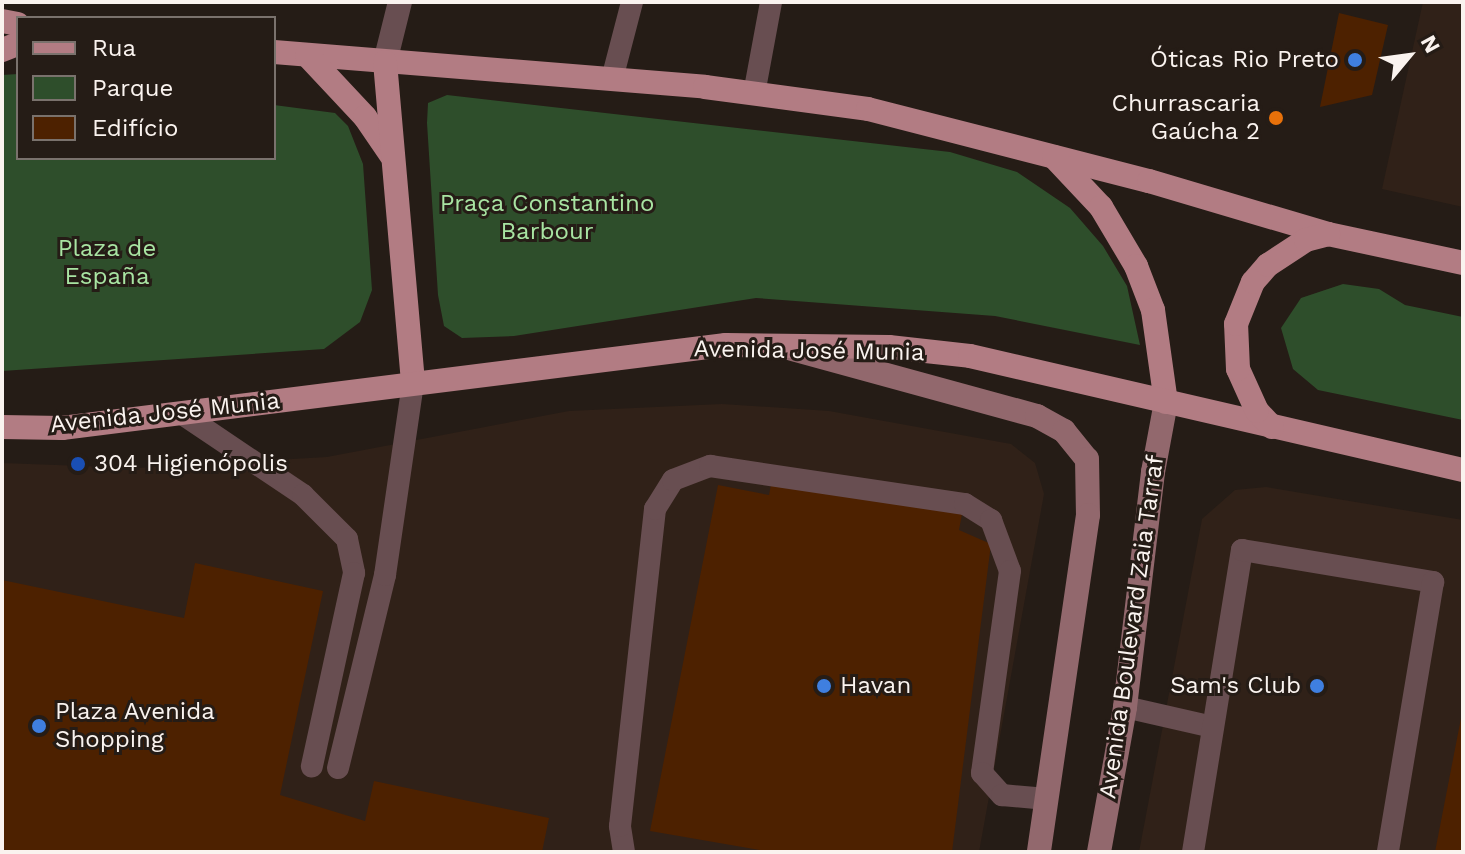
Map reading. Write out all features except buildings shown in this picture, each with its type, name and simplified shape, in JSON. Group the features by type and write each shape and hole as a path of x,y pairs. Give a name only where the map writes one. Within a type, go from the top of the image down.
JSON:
{"main road":[{"path":"276,52 612,79 868,109 1053,155 1328,234 1463,263"},
{"path":"307,55 365,117 392,157"},
{"path":"385,62 413,382"},
{"path":"1053,155 1101,207 1136,266 1153,310 1166,402"},
{"path":"1272,427 1241,380 1236,324 1253,282 1268,265 1306,240 1328,234"},
{"name":"Avenida José Munia","path":"2,427 62,428 711,346 889,347 970,356 1463,470"},
{"path":"783,347 1037,416 1064,431 1087,459 1088,515 1039,852"},
{"name":"Avenida Boulevard Zaia Tarraf","path":"1099,852 1125,707 1153,472 1166,402"}],"street":[{"path":"385,62 400,2"}],"lane":[{"path":"612,79 632,2"},
{"path":"754,94 771,2"},
{"path":"338,768 385,575 413,382"},
{"path":"181,413 303,495 347,539 354,573 312,766"},
{"path":"624,852 620,826 655,509 673,480 710,466 965,504 991,520 1010,571 982,773 1002,795 1047,799"},
{"path":"1193,852 1242,550 1433,582 1388,852"},
{"path":"1125,707 1213,727"}],"shaded area":[{"path":"1423,2 1463,2 1463,207 1382,189"},
{"path":"722,404 829,411 1011,444 1035,463 1044,494 979,852 2,852 2,463 137,468 327,457 569,411"},
{"name":"Sam's Club","path":"1266,487 1463,520 1463,852 1139,852 1202,519 1235,490"}],"green space":[{"name":"Plaza de España","path":"16,74 16,160 276,160 276,105 335,113 348,126 363,164 372,290 360,322 324,349 2,371 2,75"},
{"name":"Praça Constantino Barbour","path":"447,95 950,152 1017,172 1070,208 1103,246 1127,286 1140,345 995,316 756,298 514,336 462,338 444,326 438,295 427,123 428,103"},
{"path":"1343,284 1379,289 1405,305 1463,317 1463,420 1318,390 1293,369 1281,328 1301,298"}],"place":[{"name":"Óticas Rio Preto","path":"1355,60"},
{"name":"Churrascaria Gaúcha 2","path":"1276,118"},
{"name":"304 Higienópolis","path":"78,464"},
{"name":"Havan","path":"824,686"},
{"name":"Sam's Club","path":"1317,686"},
{"name":"Plaza Avenida Shopping","path":"39,726"}]}
